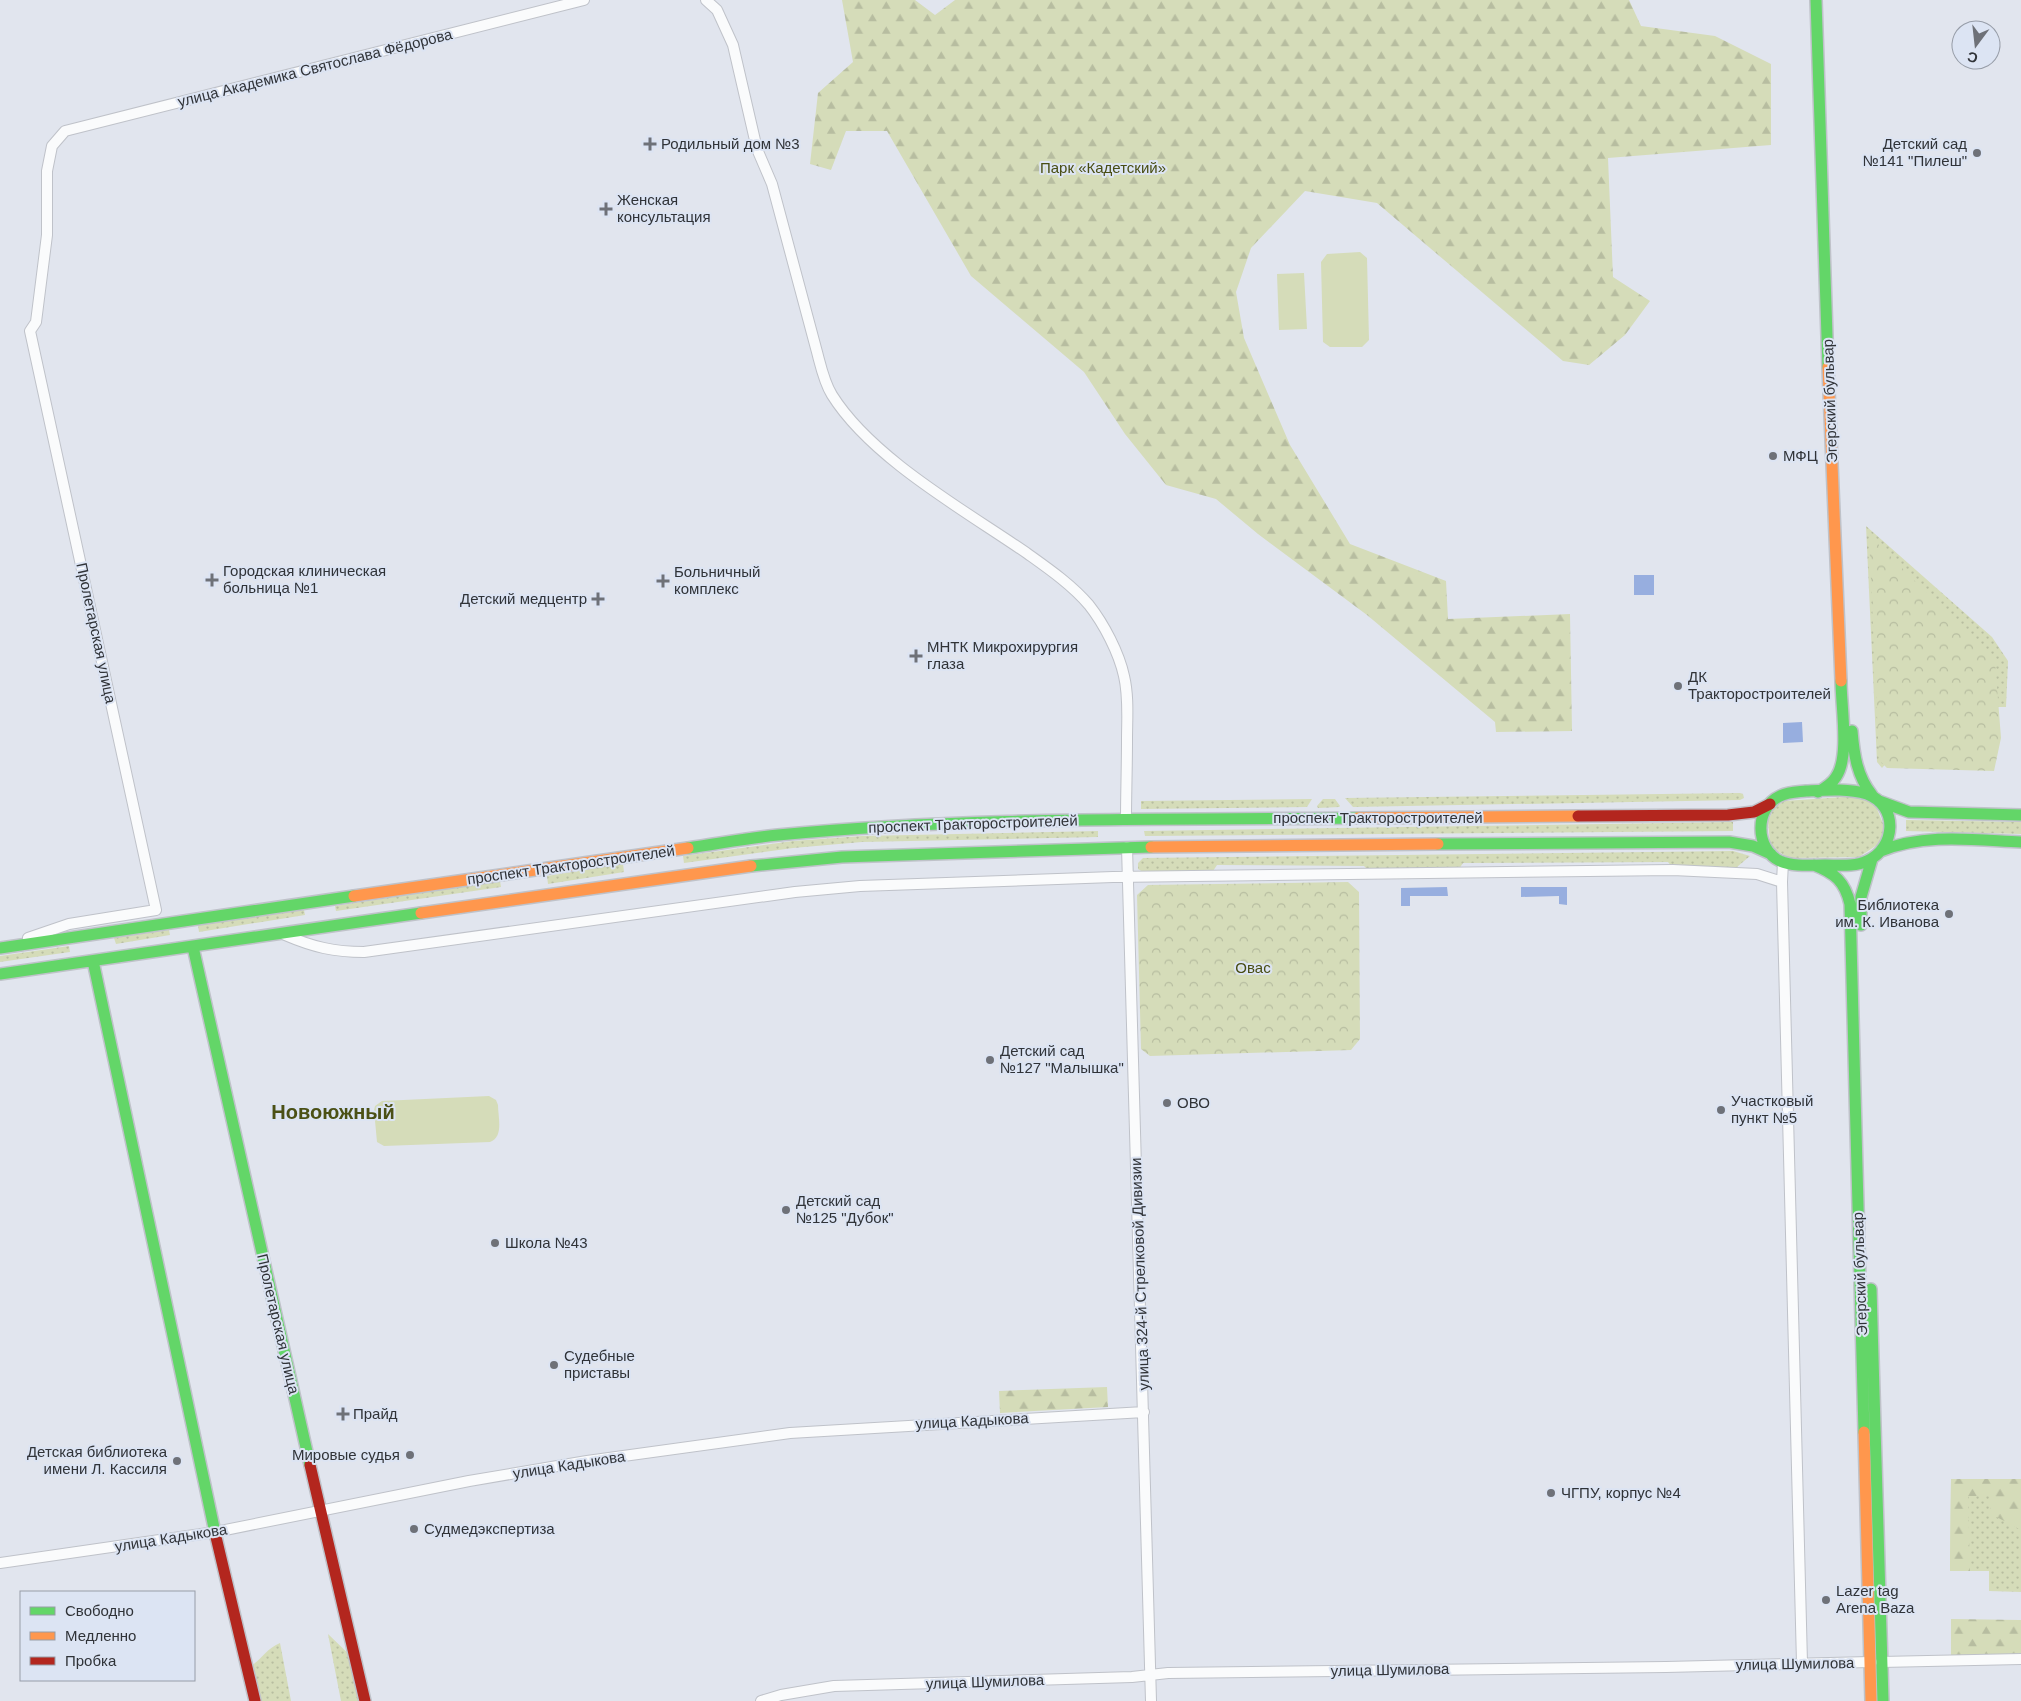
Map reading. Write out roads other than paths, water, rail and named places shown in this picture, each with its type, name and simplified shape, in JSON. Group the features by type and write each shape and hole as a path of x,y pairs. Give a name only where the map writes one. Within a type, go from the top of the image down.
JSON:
{"main road":[{"name":"Эгерский бульвар","path":"1816,0 1826,160"},
{"name":"Эгерский бульвар","path":"1818,792 1837,778 1843,754 1839,512 1826,160 1825,0"},
{"name":"Эгерский бульвар","path":"1839,512 1854,760 1860,779 1876,798"},
{"path":"2021,815 1910,812 1898,809 1856,791 1818,792 1781,796 1770,804 1765,812 1761,828 1763,842 1771,854 1784,862 1795,865 1860,863 1891,845 1920,839 2021,842"},
{"path":"1876,798 1889,817 1891,826 1886,844 1876,855"},
{"name":"проспект Тракторостроителей","path":"0,948 98,934 282,933 318,915 668,864 772,863 1126,834 1728,815 1754,812 1770,804"},
{"name":"проспект Тракторостроителей","path":"0,974 93,961 187,933 668,864 776,835 848,828 1126,834 1729,842 1753,846 1771,854"},
{"name":"Эгерский бульвар","path":"1876,855 1863,888 1860,906 1862,1379 1875,1662 1882,1701"},
{"name":"Эгерский бульвар","path":"1814,865 1834,874 1840,879 1848,893 1874,1378 1875,1662 1871,1701"},
{"name":"Пролетарская улица","path":"187,933 365,1701"},
{"path":"98,934 93,950 93,961 216,1532 255,1701"},
{"path":"1862,1379 1874,1378"}],"street":[{"name":"улица Академика Святослава Фёдорова","path":"30,331 36,322 47,235 47,171 52,146 65,131 584,0"},
{"name":"улица 324-й Стрелковой Дивизии","path":"706,0 717,10 733,45 758,149 772,184 816,352 828,388 851,421 885,453 1057,576 1089,605 1103,627 1124,675 1127,701 1126,834 1151,1701"},
{"name":"Пролетарская улица","path":"30,331 156,910"},
{"path":"1784,862 1782,882 1802,1663"},
{"path":"282,933 318,948 340,952 364,952 795,892 860,886 1128,877 1689,870 1757,874 1782,882"},
{"path":"0,948 69,924 156,910 187,933"},
{"name":"улица Кадыкова","path":"0,1563 216,1532 469,1481 577,1463 790,1433 1144,1412"},
{"name":"улица Шумилова","path":"761,1701 781,1695 834,1686 954,1684 1301,1670 1666,1667 2021,1659"}],"water":[{"path":"1634,575 1654,575 1654,595 1634,595"},
{"path":"1802,722 1803,742 1783,743 1783,723"},
{"path":"1447,887 1448,896 1410,896 1410,906 1401,906 1401,888"},
{"path":"1521,887 1567,887 1567,905 1559,904 1559,896 1521,897"}],"place":[{"name":"Родильный дом №3","path":"650,144"},
{"name":"Детский сад №141 \"Пилеш\"","path":"1977,153"},
{"name":"Женская консультация","path":"606,209"},
{"name":"МФЦ","path":"1773,456"},
{"name":"Городская клиническая больница №1","path":"212,580"},
{"name":"Больничный комплекс","path":"663,581"},
{"name":"Детский медцентр","path":"598,599"},
{"name":"МНТК Микрохирургия глаза","path":"916,656"},
{"name":"ДК Тракторостроителей","path":"1678,686"},
{"name":"Библиотека им. К. Иванова","path":"1949,914"},
{"name":"Детский сад №127 \"Малышка\"","path":"990,1060"},
{"name":"ОВО","path":"1167,1103"},
{"name":"Участковый пункт №5","path":"1721,1110"},
{"name":"Детский сад №125 \"Дубок\"","path":"786,1210"},
{"name":"Школа №43","path":"495,1243"},
{"name":"Судебные приставы","path":"554,1365"},
{"name":"Прайд","path":"343,1414"},
{"name":"Мировые судья","path":"410,1455"},
{"name":"Детская библиотека имени Л. Кассиля","path":"177,1461"},
{"name":"ЧГПУ, корпус №4","path":"1551,1493"},
{"name":"Судмедэкспертиза","path":"414,1529"},
{"name":"Lazer tag Arena Baza","path":"1826,1600"}],"district":[{"name":"Новоюжный","path":"333,1112"}],"park label":[{"name":"Парк «Кадетский»","path":"1103,168"},
{"name":"Овас","path":"1253,968"}]}
